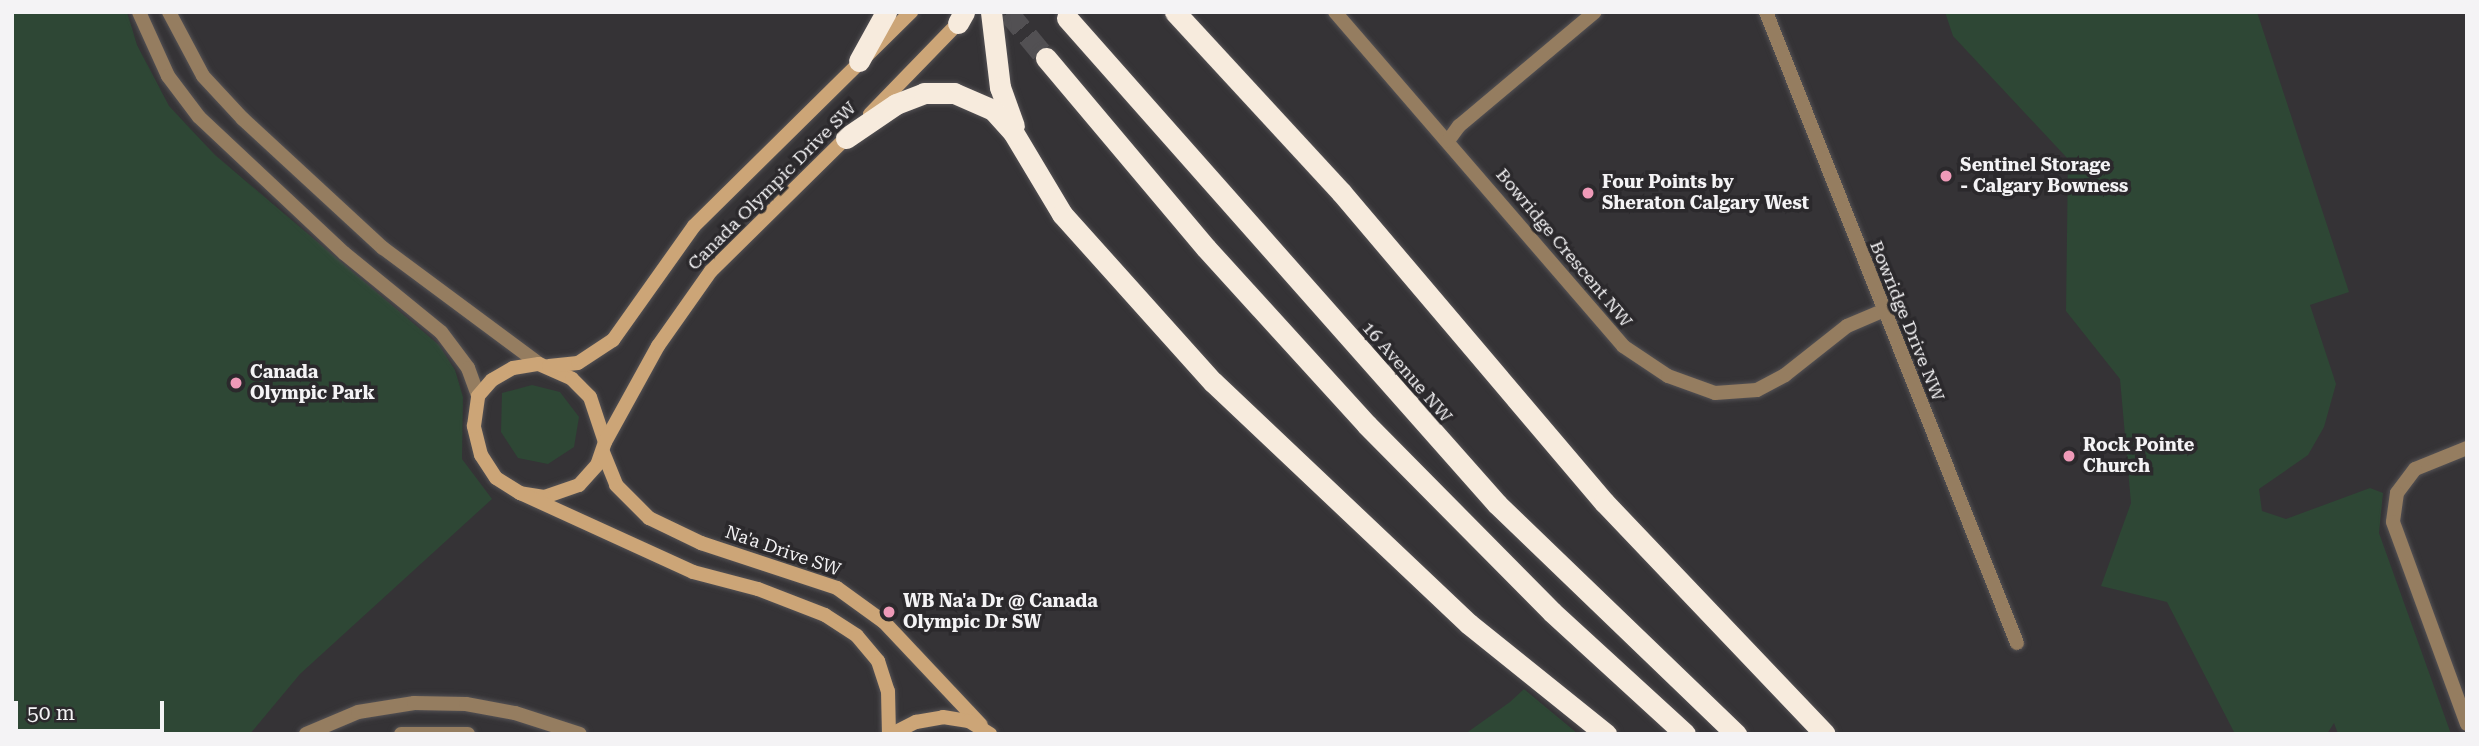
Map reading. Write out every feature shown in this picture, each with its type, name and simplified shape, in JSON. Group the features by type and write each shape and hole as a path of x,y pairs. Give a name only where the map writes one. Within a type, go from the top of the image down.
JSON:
{"highway":[{"path":"859,61 886,12"},
{"path":"991,12 1000,87 1020,144"},
{"path":"1173,12 1342,192 1613,512 1825,734"},
{"name":"16 Avenue NW","path":"1067,18 1497,505 1736,734"},
{"path":"1046,58 1216,258 1367,425 1552,612 1685,734"},
{"path":"846,138 896,104 939,92 981,102 1004,120 1062,214 1213,382 1359,525 1469,624 1606,734"}],"street":[{"path":"139,12 168,76 199,117 344,253 441,332 465,362 478,397 474,426 481,455 496,478 520,494 693,572 758,589 825,615 857,636 878,661 888,691 891,734 930,718 956,718 985,730"},
{"path":"169,12 196,65 243,119 383,248 544,365 572,379 590,397 604,447 589,476 567,492 544,497 520,494"},
{"name":"Canada Olympic Drive SW","path":"544,365 578,362 618,335 694,226 911,12"},
{"name":"Bowridge Crescent NW","path":"1335,12 1623,346 1668,376 1715,393 1757,390 1785,375 1847,326 1882,311"},
{"path":"1448,141 1459,126 1595,12"},
{"name":"Bowridge Drive NW","path":"1766,12 1882,311 2017,643"},
{"name":"Canada Olympic Drive SW","path":"604,447 658,346 711,271 846,138 964,16"},
{"path":"478,397 501,374 544,365"},
{"name":"Na'a Drive SW","path":"604,447 616,485 649,518 701,543 837,589 884,622 985,730"},
{"path":"2467,448 2415,469 2397,493 2393,522 2467,724"},
{"path":"306,734 358,712 414,702 466,704 515,713 580,734"},
{"path":"401,734 468,734"}],"green space":[{"name":"Canada Olympic Park","path":"12,12 127,12 137,45 169,106 215,155 439,345 455,370 463,397 462,459 492,499 300,674 250,734 12,734"},
{"path":"1945,12 2257,12 2349,292 2310,305 2336,384 2324,427 2308,455 2259,489 2262,511 2286,519 2370,488 2383,493 2379,533 2451,734 2338,734 2334,723 2327,734 2235,734 2167,602 2101,586 2131,503 2120,379 2066,311 2068,159 1953,36"},
{"path":"532,385 560,392 579,417 574,447 548,464 518,458 501,432 502,393"},
{"path":"1524,689 1578,734 1465,734 1510,702"}],"tunnel":[{"path":"1008,12 1046,58"}],"place":[{"name":"Sentinel Storage - Calgary Bowness","path":"1946,176"},
{"name":"Four Points by Sheraton Calgary West","path":"1588,193"},
{"name":"Canada Olympic Park","path":"236,383"},
{"name":"Rock Pointe Church","path":"2069,456"},
{"name":"WB Na'a Dr @ Canada Olympic Dr SW","path":"889,612"}]}
